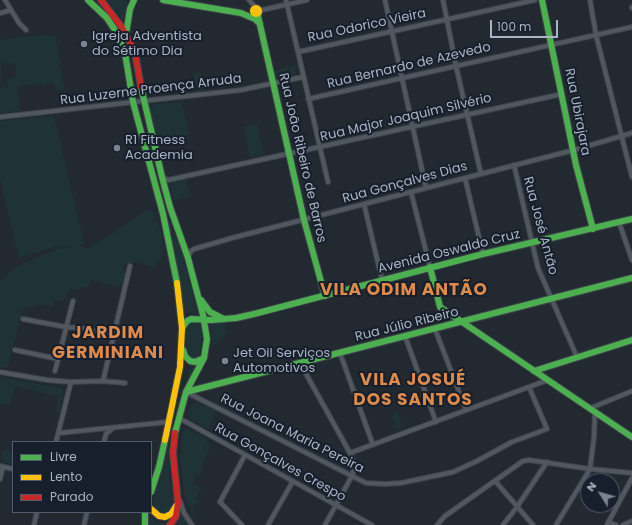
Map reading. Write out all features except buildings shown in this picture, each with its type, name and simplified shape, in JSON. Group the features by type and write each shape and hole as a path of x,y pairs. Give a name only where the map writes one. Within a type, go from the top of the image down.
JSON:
{"main road":[{"path":"89,0 107,18 125,53 133,102 163,214 178,288 182,328 180,367 159,467 152,489"},
{"path":"101,0 115,16 135,53 143,101 162,177 170,207 188,258 204,320 207,339 204,358 186,392 179,418 173,453 176,508 171,514 162,517 152,510"},
{"path":"129,0 130,9"},
{"path":"126,34 130,9 134,0"},
{"path":"162,0 241,14 256,19 261,25"},
{"name":"Rua Ubirajara","path":"542,0 574,150 593,229"},
{"path":"241,14 257,10"},
{"name":"Rua João Ribeiro de Barros","path":"257,10 304,220 325,296"},
{"name":"Avenida Oswaldo Cruz","path":"182,328 187,321 191,319 224,319 248,315 325,296 430,267 632,219"},
{"path":"430,267 440,307 593,409 632,437"},
{"name":"Rua Júlio Ribeiro","path":"186,392 632,278"},
{"path":"198,295 210,312 224,319"},
{"path":"534,371 632,340"},
{"path":"181,344 184,354 190,361 194,362 204,358"},
{"path":"170,525 178,510 176,492"},
{"path":"145,513 145,525"}],"street":[{"path":"5,0 19,24 26,30"},
{"path":"249,0 257,10 262,10 287,2 306,0"},
{"path":"385,0 426,188"},
{"path":"443,0 456,66 482,174"},
{"name":"Rua Odorico Vieira","path":"298,52 535,0"},
{"path":"590,0 596,35 632,177"},
{"path":"287,2 328,182"},
{"path":"0,13 11,10"},
{"name":"Rua Bernardo de Azevedo","path":"308,99 632,27"},
{"name":"Rua Luzerne Proença Arruda","path":"0,117 241,90 303,77"},
{"name":"Rua Major Joaquim Silvério","path":"162,177 168,180 562,94"},
{"name":"Rua Gonçalves Dias","path":"188,258 191,251 194,249 574,150 632,133"},
{"name":"Rua José Antão","path":"514,165 531,244 542,278 577,357"},
{"path":"464,178 484,254"},
{"path":"411,192 430,267"},
{"path":"364,204 382,280"},
{"path":"619,222 632,260"},
{"path":"103,381 130,266"},
{"path":"54,371 73,301"},
{"path":"23,319 66,327 81,328 114,336"},
{"path":"435,329 466,410"},
{"path":"405,336 436,422"},
{"path":"14,350 58,359"},
{"path":"340,353 373,445"},
{"path":"300,363 350,453 354,468 352,476 325,525"},
{"path":"0,372 47,380 125,383"},
{"path":"350,453 548,380"},
{"path":"56,441 71,382"},
{"name":"Rua Joana Maria Pereira","path":"186,392 352,476 366,482 385,484 401,483 453,472 512,442 547,429 529,387"},
{"path":"556,525 590,469 594,437 593,409 632,391"},
{"name":"Rua Gonçalves Crespo","path":"179,418 372,525"},
{"path":"59,433 168,422"},
{"path":"104,441 106,434 111,428 114,427"},
{"path":"100,428 103,429 106,434"},
{"path":"242,525 220,502 245,455"},
{"path":"436,525 445,516 496,482 524,461 530,460 590,469 632,473"},
{"path":"503,525 547,462"},
{"path":"0,479 1,467 12,469"},
{"path":"616,525 608,524 632,478"},
{"path":"268,525 293,481"},
{"path":"496,482 533,525"},
{"path":"176,492 184,513 192,525"},
{"path":"34,525 37,513"},
{"path":"84,525 87,513"},
{"path":"623,525 632,521"}],"green space":[{"path":"107,0 125,0 127,2 128,7 124,22"},
{"path":"55,35 64,86 63,90 58,91 52,82 44,87 40,83 17,86 20,111 0,113 0,88 8,87 6,79 16,77 16,65 1,61 0,79 0,40 30,36"},
{"path":"296,65 296,74 277,79 275,71"},
{"path":"194,73 200,73 203,91 196,92"},
{"path":"182,102 189,135 158,141 149,110 151,106 155,104"},
{"path":"136,103 162,202 183,255 197,313 185,313 178,269"},
{"path":"54,116 84,244 78,245 87,249 124,226 144,211 148,210 153,211 160,228 164,251 159,261 157,261 155,269 152,266 135,262 125,264 122,267 127,275 124,282 122,282 121,286 119,287 92,280 88,287 67,291 67,296 61,301 54,301 53,307 43,304 23,308 8,368 0,367 0,282 14,268 56,249 75,246 55,247 19,258 0,179 0,121"},
{"path":"257,124 264,155 250,158 244,127"},
{"path":"185,178 190,197 174,200 170,184 173,181"},
{"path":"192,321 200,324 202,333 200,355 198,358 192,360 186,354 186,328"},
{"path":"219,323 225,325 227,333 212,347 210,324"},
{"path":"190,367 199,368 192,381 169,459 169,473 174,501 171,509 166,513 159,513 154,510 152,505 154,491 162,461 171,440"},
{"path":"0,377 62,388 63,392 59,412 56,411 58,396 15,386 10,405 0,403"},
{"path":"196,402 216,411 208,429 188,416 191,406"},
{"path":"397,411 403,427 396,429 391,414"},
{"path":"187,429 207,439 207,443 211,445 199,475 196,474 192,483 204,489 203,491 200,490 196,499 203,502 192,506 195,514 193,515 185,498 180,461 182,435 183,431"},
{"path":"6,449 12,452 12,464 2,462 3,450"},
{"path":"149,515 156,522 169,523 168,525 148,525"},
{"path":"182,515 188,525 176,525"}],"traffic: fast":[{"path":"88,0 107,18 117,33 125,53 133,102 163,214 177,283"},
{"path":"126,34 130,9 134,0"},
{"path":"163,0 241,13 255,19 260,24"},
{"path":"542,0 576,165 593,229"},
{"path":"259,12 258,16 304,220 325,296"},
{"path":"141,87 162,177 170,207 188,258 203,315 207,339 204,358 186,392 175,433"},
{"path":"182,328 187,321 191,319 212,320 236,318 254,314 483,254 632,219"},
{"path":"430,267 440,307 632,437"},
{"path":"186,392 632,278"},
{"path":"201,300 210,312 224,319"},
{"path":"534,371 632,340"},
{"path":"183,350 185,356 190,361 195,362 204,358"},
{"path":"152,489 165,440"},
{"path":"145,513 145,525"}],"traffic: slow":[{"path":"256,8 259,11 256,14 253,11 256,8"},
{"path":"165,440 180,367 182,328 177,283"},
{"path":"152,510 159,516 165,517 171,514 176,506"}],"traffic: jam":[{"path":"101,0 121,26 135,53 141,87"},
{"path":"170,525 176,516 178,503 173,453 175,433"}],"place":[{"name":"Igreja Adventista do Sétimo Dia","path":"84,44"},
{"name":"R1 Fitness Academia","path":"117,148"},
{"name":"Jet Oil Serviços Automotivos","path":"225,361"}],"district":[{"name":"VILA ODIM ANTÃO","path":"404,291"},
{"name":"JARDIM GERMINIANI","path":"108,344"},
{"name":"VILA JOSUÉ DOS SANTOS","path":"413,391"}]}
